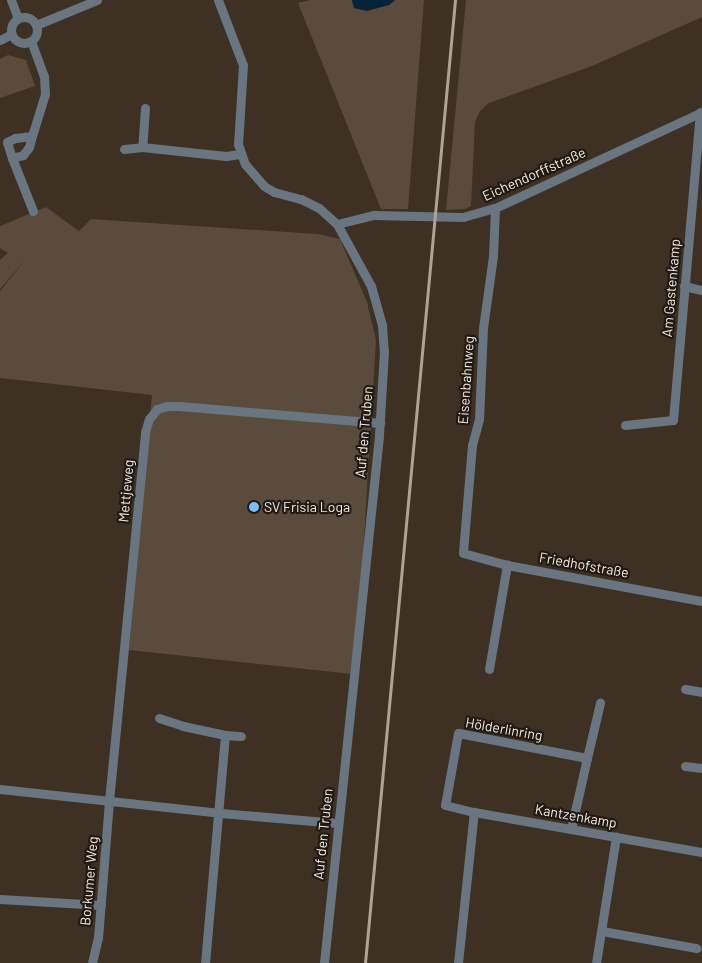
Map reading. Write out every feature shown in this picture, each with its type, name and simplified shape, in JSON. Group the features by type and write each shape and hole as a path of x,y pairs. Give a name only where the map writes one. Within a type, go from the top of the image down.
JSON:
{"street":[{"path":"11,0 18,18"},
{"path":"36,25 97,0"},
{"path":"124,149 142,147 226,156 240,154 238,144 243,65 218,0"},
{"path":"18,18 28,18 36,25 36,34 31,41 20,42 12,34 12,25 18,18"},
{"path":"0,40 12,34"},
{"path":"12,158 23,156 29,147 46,85 31,41"},
{"path":"142,147 145,108"},
{"name":"Eichendorffstraße","path":"337,224 374,215 463,217 495,208 701,112"},
{"name":"Am Gastenkamp","path":"625,426 673,420 701,112"},
{"path":"32,136 15,138 7,142 33,211"},
{"name":"Auf den Truben","path":"240,154 245,164 264,186 274,192 301,199 319,208 337,224 363,268 379,311 384,351 380,423 366,574 337,823 324,963"},
{"name":"Eisenbahnweg","path":"462,553 472,445 479,419 483,328 493,256 495,208"},
{"path":"684,286 702,290"},
{"name":"Mettjeweg","path":"109,801 145,432 149,419 157,409 167,406 179,406 380,423"},
{"name":"Friedhofstraße","path":"462,553 507,565 702,601"},
{"path":"489,670 507,565"},
{"path":"685,689 702,692"},
{"path":"571,829 600,703"},
{"path":"159,718 183,726 225,735 241,736"},
{"name":"Hölderlinring","path":"445,805 458,733 587,758"},
{"path":"204,963 220,813 225,735"},
{"path":"686,766 702,768"},
{"path":"0,789 220,813 337,823"},
{"name":"Borkumer Weg","path":"92,963 98,938 102,905 109,801"},
{"name":"Kantzenkamp","path":"445,805 474,812 702,852"},
{"path":"458,963 474,812"},
{"path":"596,963 616,837"},
{"path":"0,898 102,905"},
{"path":"602,931 696,948"}],"shaded area":[{"path":"310,0 352,0 354,8 389,5 395,0 424,0 408,209 381,209 298,3"},
{"path":"466,0 702,0 702,17 592,66 489,103 480,111 475,122 471,206 465,209 446,210"},
{"path":"8,55 26,60 35,86 0,98 0,59"},
{"name":"SV Frisia Loga","path":"46,207 79,231 91,219 318,234 340,239 367,302 376,340 362,572 352,674 129,650 152,395 0,378 0,291 27,258 0,289 0,260 8,253 0,248 0,226"}],"water":[{"path":"352,0 395,0 389,5 367,11 354,8"}],"railway":[{"path":"365,963 455,0"}],"place":[{"name":"SV Frisia Loga","path":"254,507"}]}
